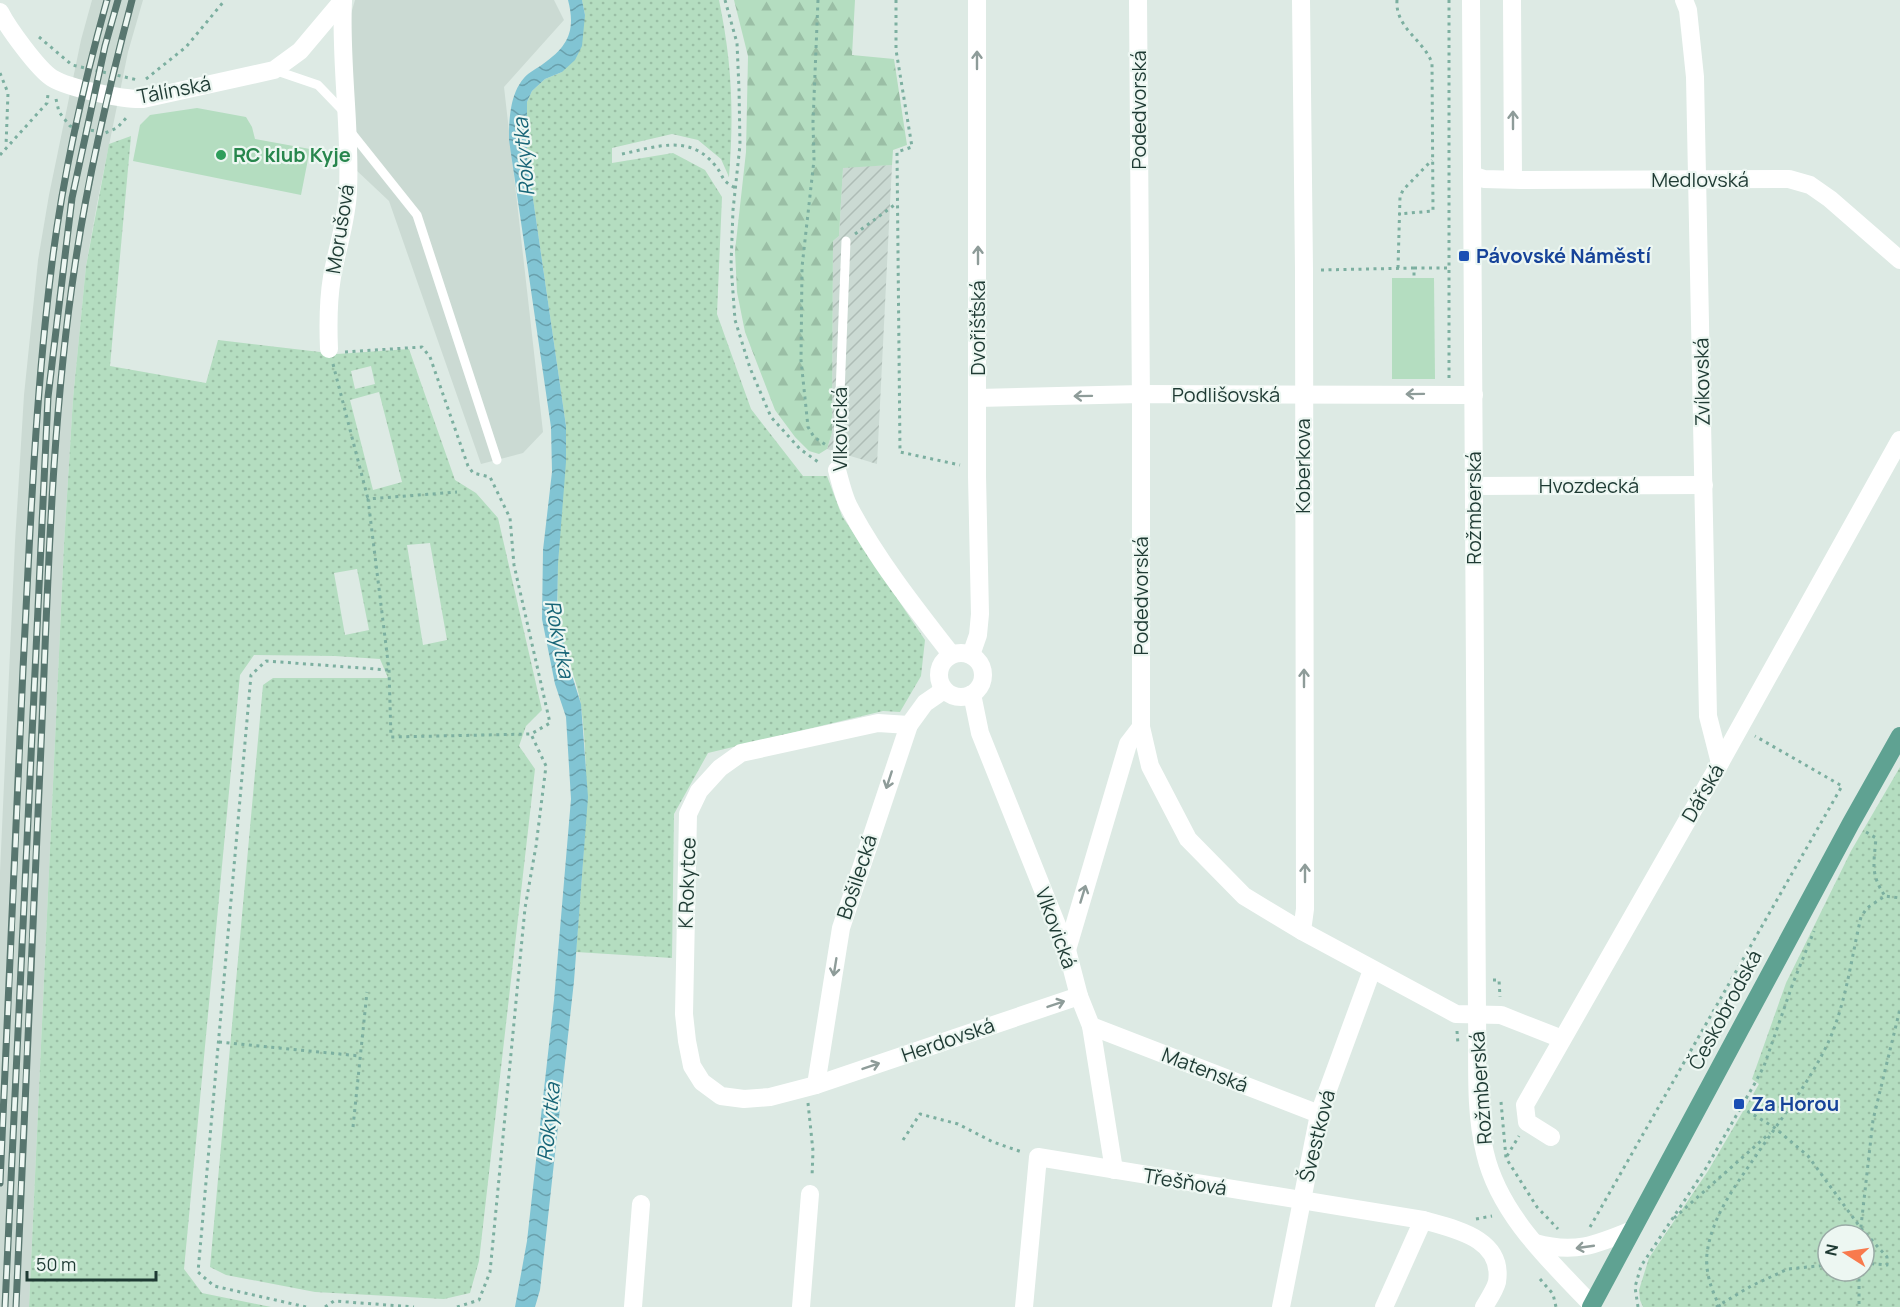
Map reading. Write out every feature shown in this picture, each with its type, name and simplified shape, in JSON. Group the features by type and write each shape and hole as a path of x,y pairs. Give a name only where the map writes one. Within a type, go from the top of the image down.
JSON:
{"main road":[{"name":"Českobrodská","path":"1593,1306 1845,833 1900,736"}],"street":[{"path":"274,70 300,51 343,0"},
{"name":"Morušová","path":"330,351 329,300 347,208 346,122 342,69 343,0"},
{"name":"Dvořišťská","path":"971,655 978,635 980,614 977,468 977,0"},
{"name":"Podedvorská","path":"1138,0 1141,727 1150,766 1188,839 1245,896 1302,931 1456,1014 1477,1015"},
{"name":"Koberkova","path":"1301,0 1304,270 1305,909 1302,931"},
{"name":"Rožmberská","path":"1471,0 1478,1085 1485,1153 1503,1197 1534,1243 1593,1306"},
{"path":"1512,0 1513,179"},
{"name":"Zvíkovská","path":"1684,0 1688,10 1695,70 1708,716 1720,763"},
{"name":"Tálínská","path":"0,12 5,23 51,77 66,84 131,100 274,70"},
{"name":"Medlovská","path":"1472,176 1513,179 1789,179 1810,185 1830,199 1900,260"},
{"name":"Podlišovská","path":"978,398 1141,394 1474,395"},
{"name":"Dářská","path":"1527,1122 1525,1105 1740,728 1900,440"},
{"name":"Vlkovická","path":"837,462 848,504 875,549 951,654"},
{"name":"Hvozdecká","path":"1474,486 1704,485"},
{"path":"964,652 971,655 978,660 982,668 983,677 980,687 972,694 962,697 953,696 944,690 939,678 940,667 951,654 964,652"},
{"name":"Bošilecká","path":"816,1084 841,928 909,725 925,703 944,690"},
{"name":"Vlkovická","path":"972,694 980,734 1067,950 1079,996 1091,1026 1114,1170"},
{"name":"K Rokytce","path":"816,1084 770,1097 744,1100 722,1096 702,1082 692,1066 684,1014 688,814 699,791 720,768 741,753 878,723 909,725"},
{"path":"1067,950 1128,744 1141,727"},
{"name":"Švestková","path":"1281,1307 1319,1114 1372,970"},
{"name":"Herdovská","path":"816,1084 1079,996"},
{"name":"Rožmberská","path":"1477,1015 1501,1015 1562,1039"},
{"name":"Matenská","path":"1091,1026 1319,1114"},
{"path":"1527,1122 1551,1137"},
{"path":"1024,1307 1038,1157"},
{"name":"Třešňová","path":"1038,1157 1423,1220 1460,1231 1479,1239 1496,1259 1497,1283 1484,1307"},
{"path":"801,1307 810,1194"},
{"path":"633,1307 642,1204"},
{"path":"1384,1307 1423,1220"},
{"path":"1534,1243 1556,1248 1580,1248 1597,1245 1632,1230"}],"lane":[{"path":"274,70 318,85 417,215 497,459"},
{"name":"Vlkovická","path":"837,462 846,241"}],"path":[{"path":"36,34 72,65 143,81 186,47 225,0"},
{"path":"725,0 737,43 739,89 740,145 731,265 735,320 750,368 771,417 800,449 823,466 837,462 808,427 801,360 802,267 814,160 813,122 818,0"},
{"path":"896,0 896,50 912,147 897,152 900,452 977,468"},
{"path":"1397,0 1399,18 1405,28 1421,44 1432,63 1433,211 1399,214"},
{"path":"1449,0 1449,394"},
{"path":"0,73 8,93 6,148"},
{"path":"0,155 47,103 51,77"},
{"path":"622,154 671,144 687,146 703,152 716,166 725,183 736,188"},
{"path":"1398,268 1400,197 1403,190 1432,160"},
{"path":"846,241 897,203"},
{"path":"1414,268 1414,278"},
{"path":"1304,270 1449,268"},
{"path":"422,347 430,357 468,466 473,473 490,477 510,518 514,565 550,723 531,734 391,737 389,670 368,499 330,351 422,347"},
{"path":"368,499 457,492"},
{"path":"306,1307 214,1286 198,1272 252,675 266,661 389,670"},
{"path":"1580,1248 1580,1236 1588,1231 1842,786 1740,728"},
{"path":"458,1307 479,1300 490,1272 525,908 536,846 546,766 531,734"},
{"path":"1863,840 1865,832 1876,838 1874,871 1876,883 1885,896"},
{"path":"1816,1266 1788,1269 1751,1286 1718,1306 1710,1284 1707,1255 1714,1229 1726,1200 1818,1061 1833,1030 1861,917 1867,908 1885,896 1900,898"},
{"path":"1638,1307 1635,1287 1645,1258 1706,1168 1764,1066 1793,982 1816,928"},
{"path":"353,1127 367,992"},
{"path":"1860,1223 1873,1120 1900,1010"},
{"path":"219,1042 360,1056"},
{"path":"812,1170 813,1151 807,1105 816,1084"},
{"path":"1501,1102 1506,1158 1537,1207 1559,1231"},
{"path":"1741,1107 1775,1128 1808,1156 1857,1223"},
{"path":"903,1140 920,1114 958,1124 993,1142 1038,1157"},
{"path":"1506,1158 1527,1122"},
{"path":"1670,1221 1775,1128"},
{"path":"1876,1245 1887,1257 1887,1265 1876,1264"},
{"path":"1859,1283 1859,1307"},
{"path":"1553,1294 1556,1307"},
{"path":"326,1307 334,1301 414,1307"}],"shaded area":[{"path":"92,0 143,0 128,52 86,266 73,399 64,544 29,1307 0,1307 0,872 24,395 38,260 49,195 81,40"},
{"path":"355,0 554,0 564,20 504,87 543,432 523,453 481,464 389,201 355,169 346,31"},
{"path":"892,165 877,464 827,449 832,433 833,241 839,236 843,167"}],"green space":[{"path":"582,0 719,0 727,45 731,88 729,177 721,159 698,140 672,134 612,148 612,163 673,153 705,170 722,197 717,314 751,409 803,476 827,476 842,516 925,640 921,676 900,712 883,711 708,753 674,814 672,958 576,952 585,829 586,768 579,694 559,625 557,590 566,426 527,157 527,102 532,91 545,79 562,72 585,15"},
{"path":"734,0 855,0 852,55 894,59 907,145 893,150 892,165 843,168 839,236 833,241 832,433 827,449 819,454 809,451 795,437 775,410 745,332 737,292 735,251 746,152 748,56"},
{"name":"RC klub Kyje","path":"197,108 246,117 255,139 310,149 301,195 133,161 140,125 150,115"},
{"path":"131,136 110,366 206,383 218,340 337,354 409,349 455,480 476,493 498,518 542,710 526,726 519,746 535,769 479,1261 470,1293 444,1299 315,1292 226,1275 210,1267 263,685 273,678 388,678 380,659 254,655 240,675 184,1269 202,1293 271,1307 29,1307 64,544 73,399 86,266 109,144","holes":["371,366 375,384 355,389 351,371","379,392 402,482 373,490 350,400","430,543 447,640 423,645 407,545","357,569 369,630 345,635 334,573"]},
{"path":"1392,278 1434,278 1435,379 1392,379"},
{"path":"1900,767 1900,1307 1643,1307 1639,1290 1649,1258 1708,1171 1759,1084 1752,1079 1786,983 1851,851"}],"water":[{"name":"Rokytka","path":"568,0 582,0 585,15 582,46 575,60 562,72 545,79 532,91 527,102 527,157 566,426 557,616 581,704 588,797 574,981 540,1290 535,1307 515,1307 527,1241 554,1000 571,799 566,717 555,684 542,619 543,550 552,472 551,427 509,140 509,124 513,99 519,84 528,74 559,51 568,37 571,21"}],"railway":[{"path":"0,1183 28,568 41,364 62,197 82,98 107,0"},
{"path":"5,1307 48,397 72,198 105,46 118,0"},
{"path":"16,1307 49,565 61,384 67,324 86,198 107,98 132,0"}],"place":[{"name":"RC klub Kyje","path":"221,155"},
{"name":"Pávovské Náměstí","path":"1464,256"},
{"name":"Za Horou","path":"1739,1104"}]}
